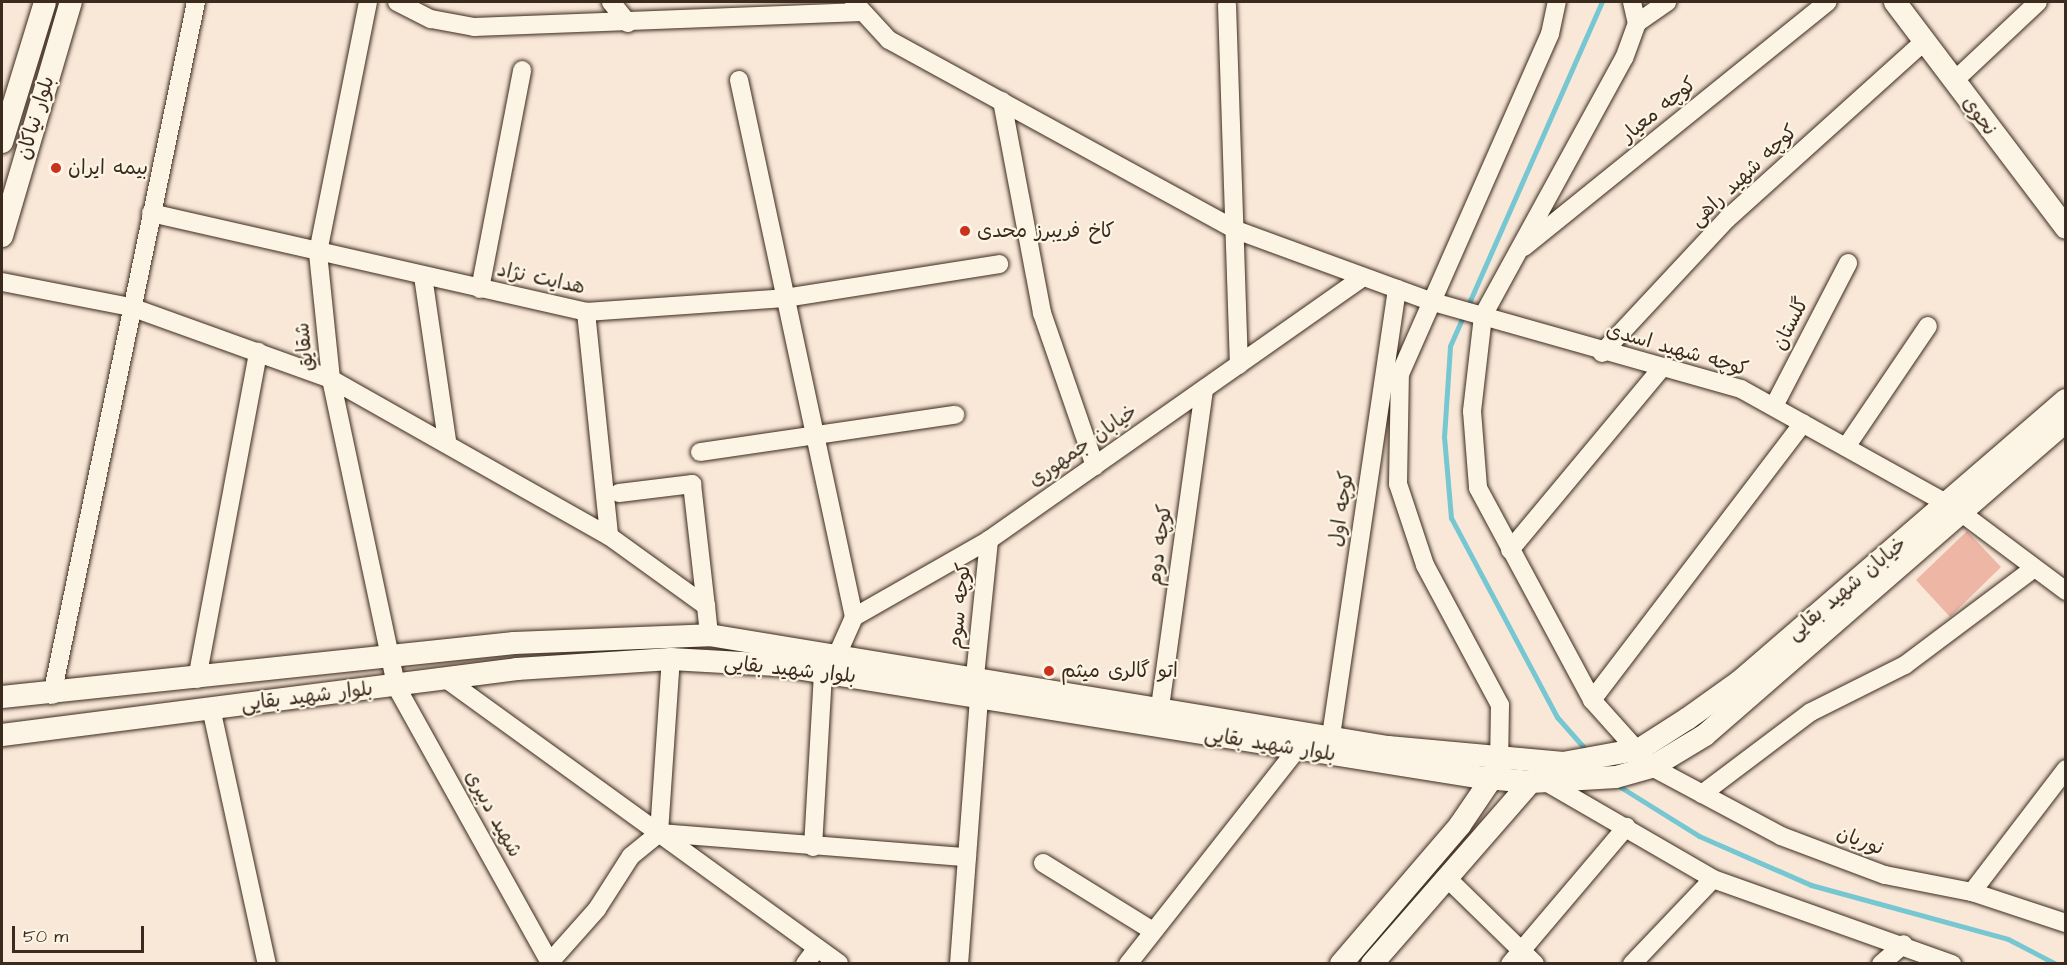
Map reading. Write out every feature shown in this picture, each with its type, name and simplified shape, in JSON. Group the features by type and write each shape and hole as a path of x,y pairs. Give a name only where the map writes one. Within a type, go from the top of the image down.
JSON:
{"main road":[{"name":"بلوار نیاکان","path":"2,142 45,2"},
{"name":"بلوار نیاکان","path":"2,236 71,2"},
{"name":"نحوی","path":"1895,2 2066,228"},
{"name":"خیابان شهید بقایی","path":"1955,509 2066,400"},
{"name":"خیابان شهید بقایی","path":"1543,775 1614,754 1646,758 1955,509 2062,430"},
{"name":"بلوار شهید بقایی","path":"4,696 52,694 514,644 709,635 838,653 977,686 1297,749 1543,775 1576,782 1646,758"},
{"name":"بلوار شهید بقایی","path":"2,735 446,679 671,659 977,686 1160,707 1331,736 1498,770"},
{"path":"1341,963 1460,825 1498,770"},
{"path":"1372,963 1543,775"}],"street":[{"path":"52,694 196,2"},
{"name":"شقایق","path":"368,2 318,253 330,379 396,686"},
{"path":"397,2 431,19 474,27 628,23 858,7"},
{"path":"611,2 628,23"},
{"path":"1498,770 1500,705 1425,566 1398,484 1400,374 1550,34 1557,2"},
{"path":"1481,315 1624,58 1637,22 1632,2"},
{"path":"1637,22 1667,2"},
{"name":"کوچه معیار","path":"1517,253 1828,2"},
{"path":"1954,81 2038,2"},
{"path":"1227,5 1239,365"},
{"name":"کوچه شهید اسدی","path":"858,7 888,40 1236,230 1430,302 1481,315 1602,353 1741,390 1774,406 1955,509 2066,591"},
{"name":"کوچه شهید راهی","path":"1602,353 1728,219 1925,41"},
{"path":"480,289 522,70"},
{"path":"740,80 813,436 854,617 838,653"},
{"path":"1002,101 1042,314 1095,466"},
{"name":"هدایت نژاد","path":"151,213 318,253 586,312 785,298 999,264"},
{"name":"گلستان","path":"1774,406 1848,263"},
{"path":"423,276 447,441"},
{"name":"خیابان جمهوری","path":"854,617 989,540 1362,278"},
{"path":"2,282 131,307 330,379 447,441 609,537 706,606"},
{"name":"کوچه اول","path":"1331,736 1396,289"},
{"path":"586,312 609,537"},
{"name":"نوریان","path":"1481,315 1472,411 1478,488 1509,550 1592,700 1646,758 1702,794 1782,836 1885,875 1972,892 2066,923"},
{"path":"1846,447 1928,326"},
{"path":"197,679 258,352"},
{"path":"1509,550 1662,369"},
{"name":"کوچه دوم","path":"1160,707 1204,389"},
{"path":"699,452 955,415"},
{"path":"1592,700 1803,423"},
{"path":"619,494 692,484 709,635"},
{"name":"کوچه سوم","path":"959,963 989,540"},
{"path":"1702,794 1811,712 1905,665 2034,568"},
{"path":"550,963 597,909 631,856 658,833 671,659"},
{"path":"813,848 823,672"},
{"path":"446,679 839,963"},
{"name":"شهید دبیری","path":"396,686 550,963"},
{"path":"210,708 267,963"},
{"path":"1128,963 1297,749"},
{"path":"1972,892 2066,769"},
{"path":"1543,775 1626,828 1713,879 1904,944 1952,963"},
{"path":"1447,878 1522,959 1626,828"},
{"path":"658,833 813,848 967,857"},
{"path":"1043,864 1153,931"},
{"path":"1632,963 1713,879"},
{"path":"1881,963 1904,944"},
{"path":"805,963 817,948"}],"building":[{"path":"1967,531 2001,567 1950,617 1916,580"}],"waterway":[{"path":"1587,751 1557,717 1451,518 1444,437 1450,346 1602,2"},
{"path":"1614,783 1699,836 1811,885 2008,939 2056,964"}],"place":[{"name":"بیمه ایران","path":"56,168"},
{"name":"کاخ فریبرز محدی","path":"965,231"},
{"name":"اتو گالری میثم","path":"1049,671"}]}
